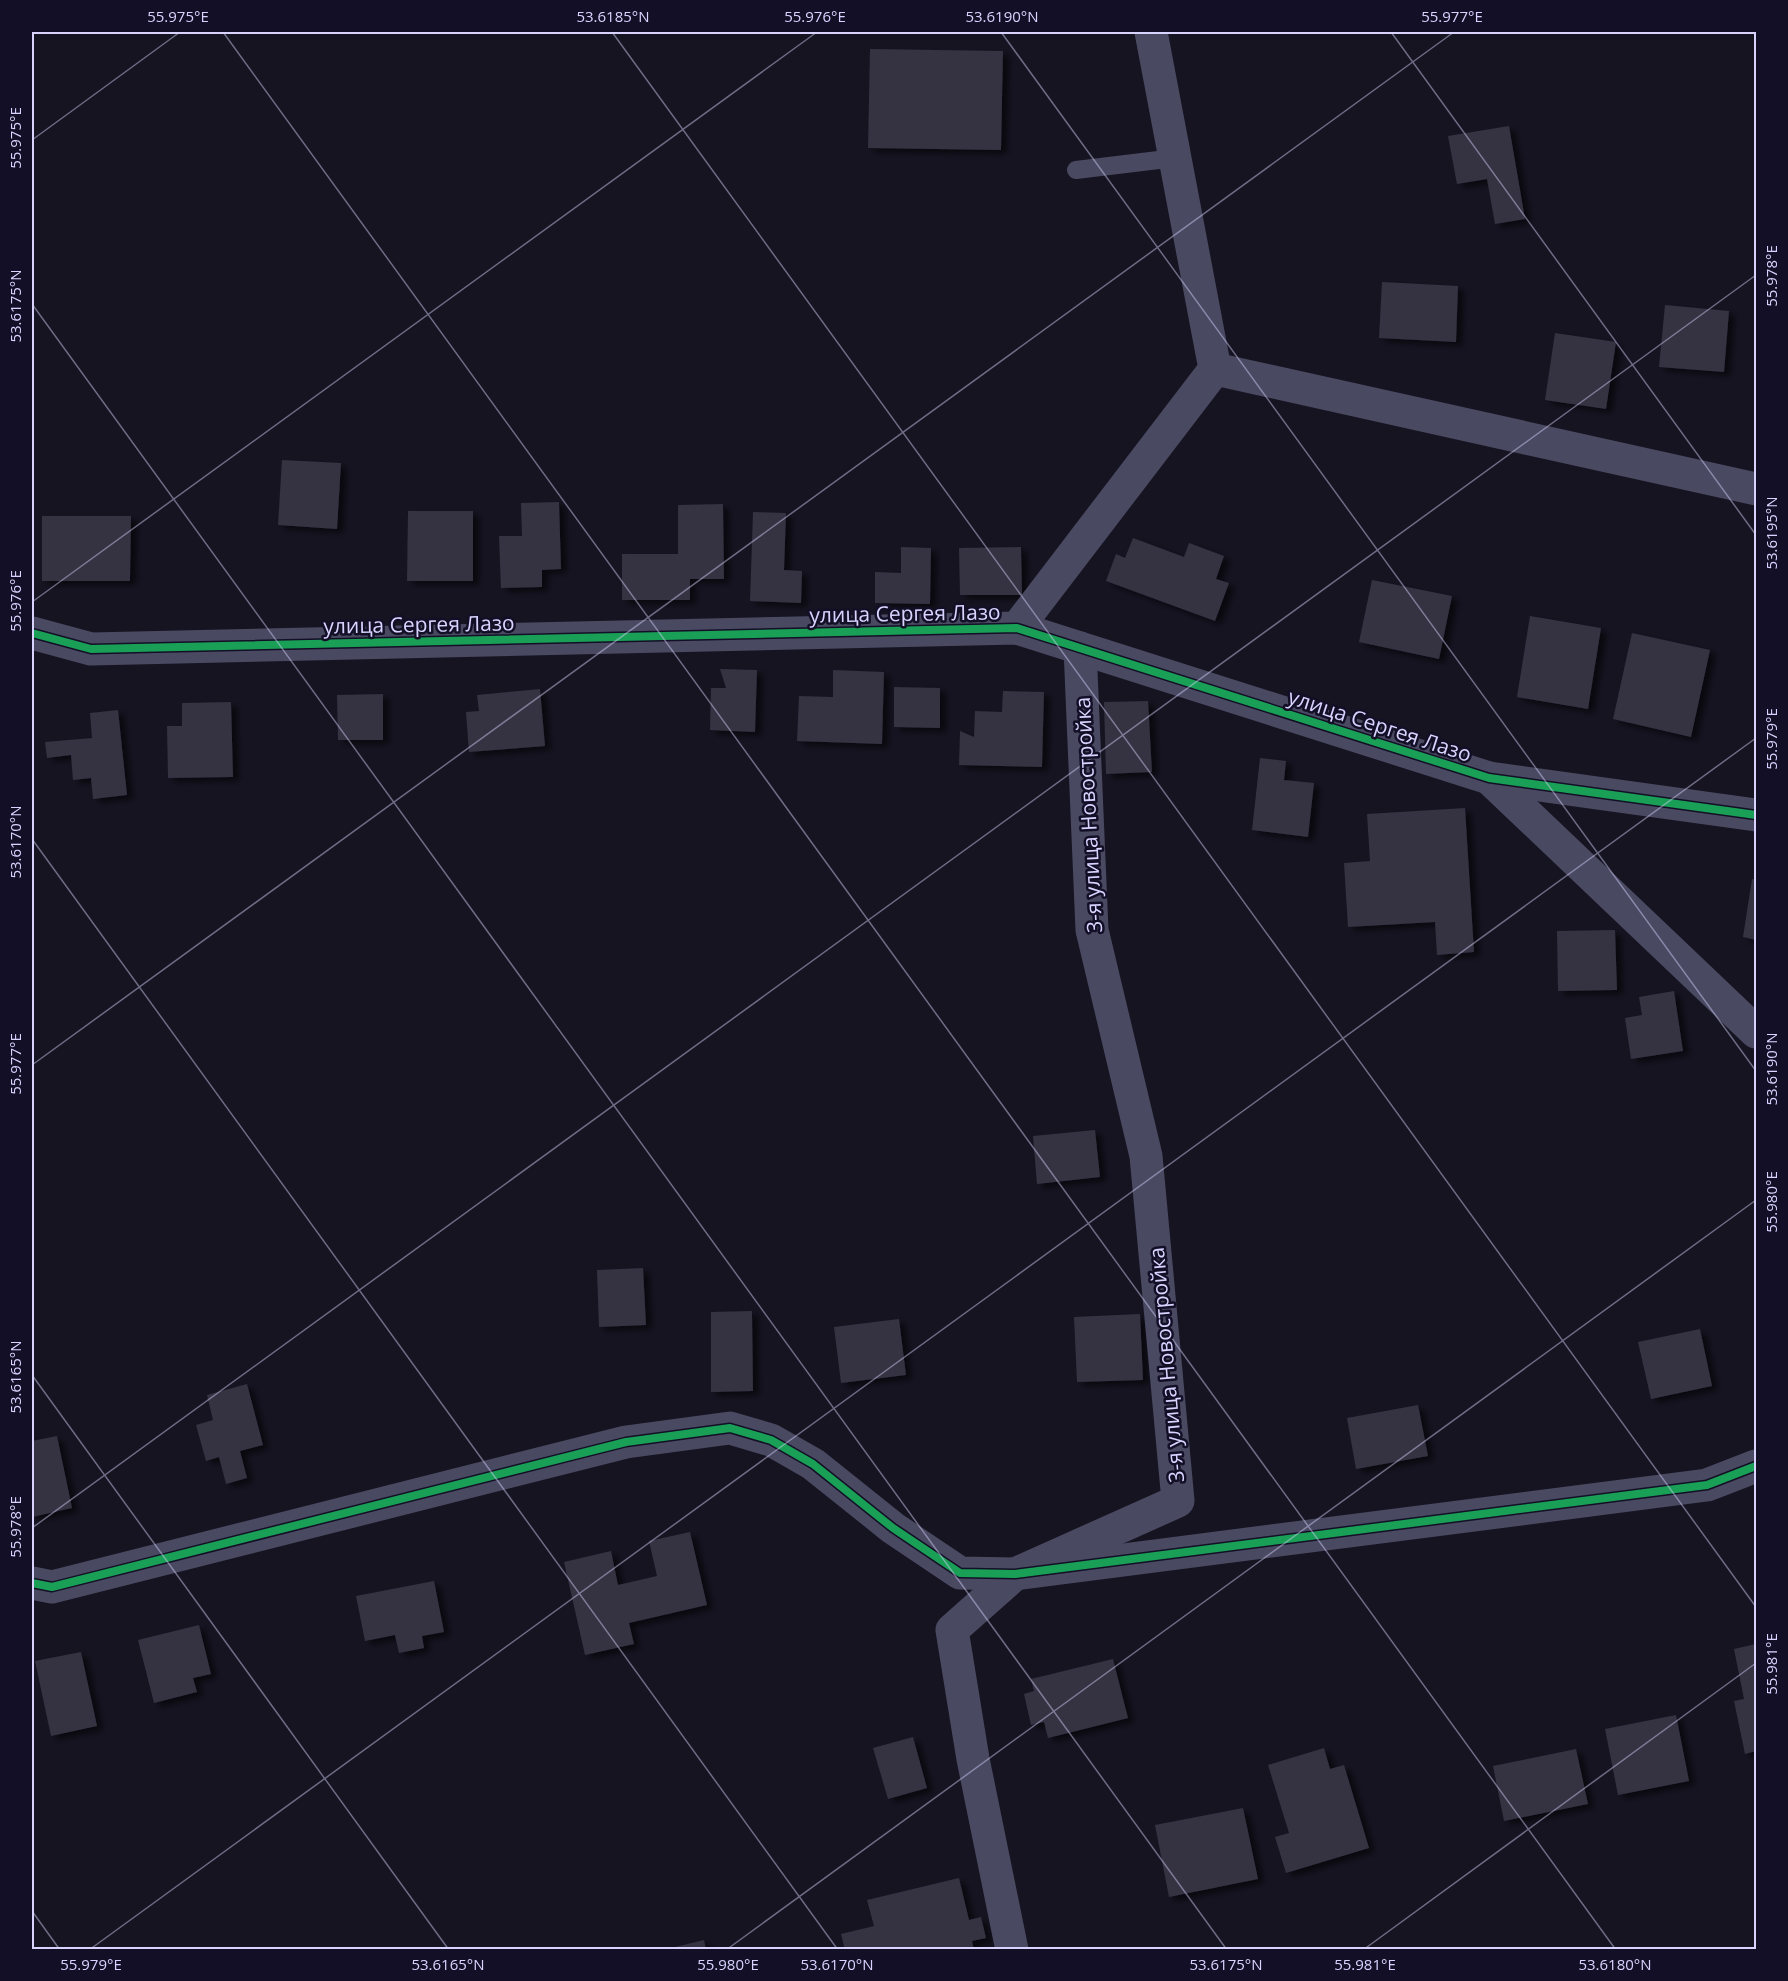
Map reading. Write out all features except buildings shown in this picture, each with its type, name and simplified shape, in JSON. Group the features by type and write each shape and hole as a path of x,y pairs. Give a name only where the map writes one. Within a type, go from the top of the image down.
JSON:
{"street":[{"path":"1017,628 1215,369 1151,32"},
{"path":"1215,369 1756,489"},
{"name":"улица Сергея Лазо","path":"32,633 91,649 1017,628 1489,778 1756,815"},
{"name":"3-я улица Новостройка","path":"1012,1950 973,1760 952,1630 1015,1574 1179,1501 1146,1156 1092,930 1080,648"},
{"name":"улица Сергея Лазо","path":"1489,778 1756,1032"},
{"path":"32,1583 52,1587 626,1442 730,1428 771,1440 813,1464 893,1528 960,1573 1015,1574 1707,1485 1756,1466"}],"lane":[{"path":"1076,170 1175,158"}],"cycle path":[{"path":"32,633 91,649 1017,628 1489,778 1756,815"},
{"path":"32,1583 52,1587 626,1442 730,1428 771,1440 813,1464 893,1528 960,1573 1015,1574 1707,1485 1756,1466"}]}
